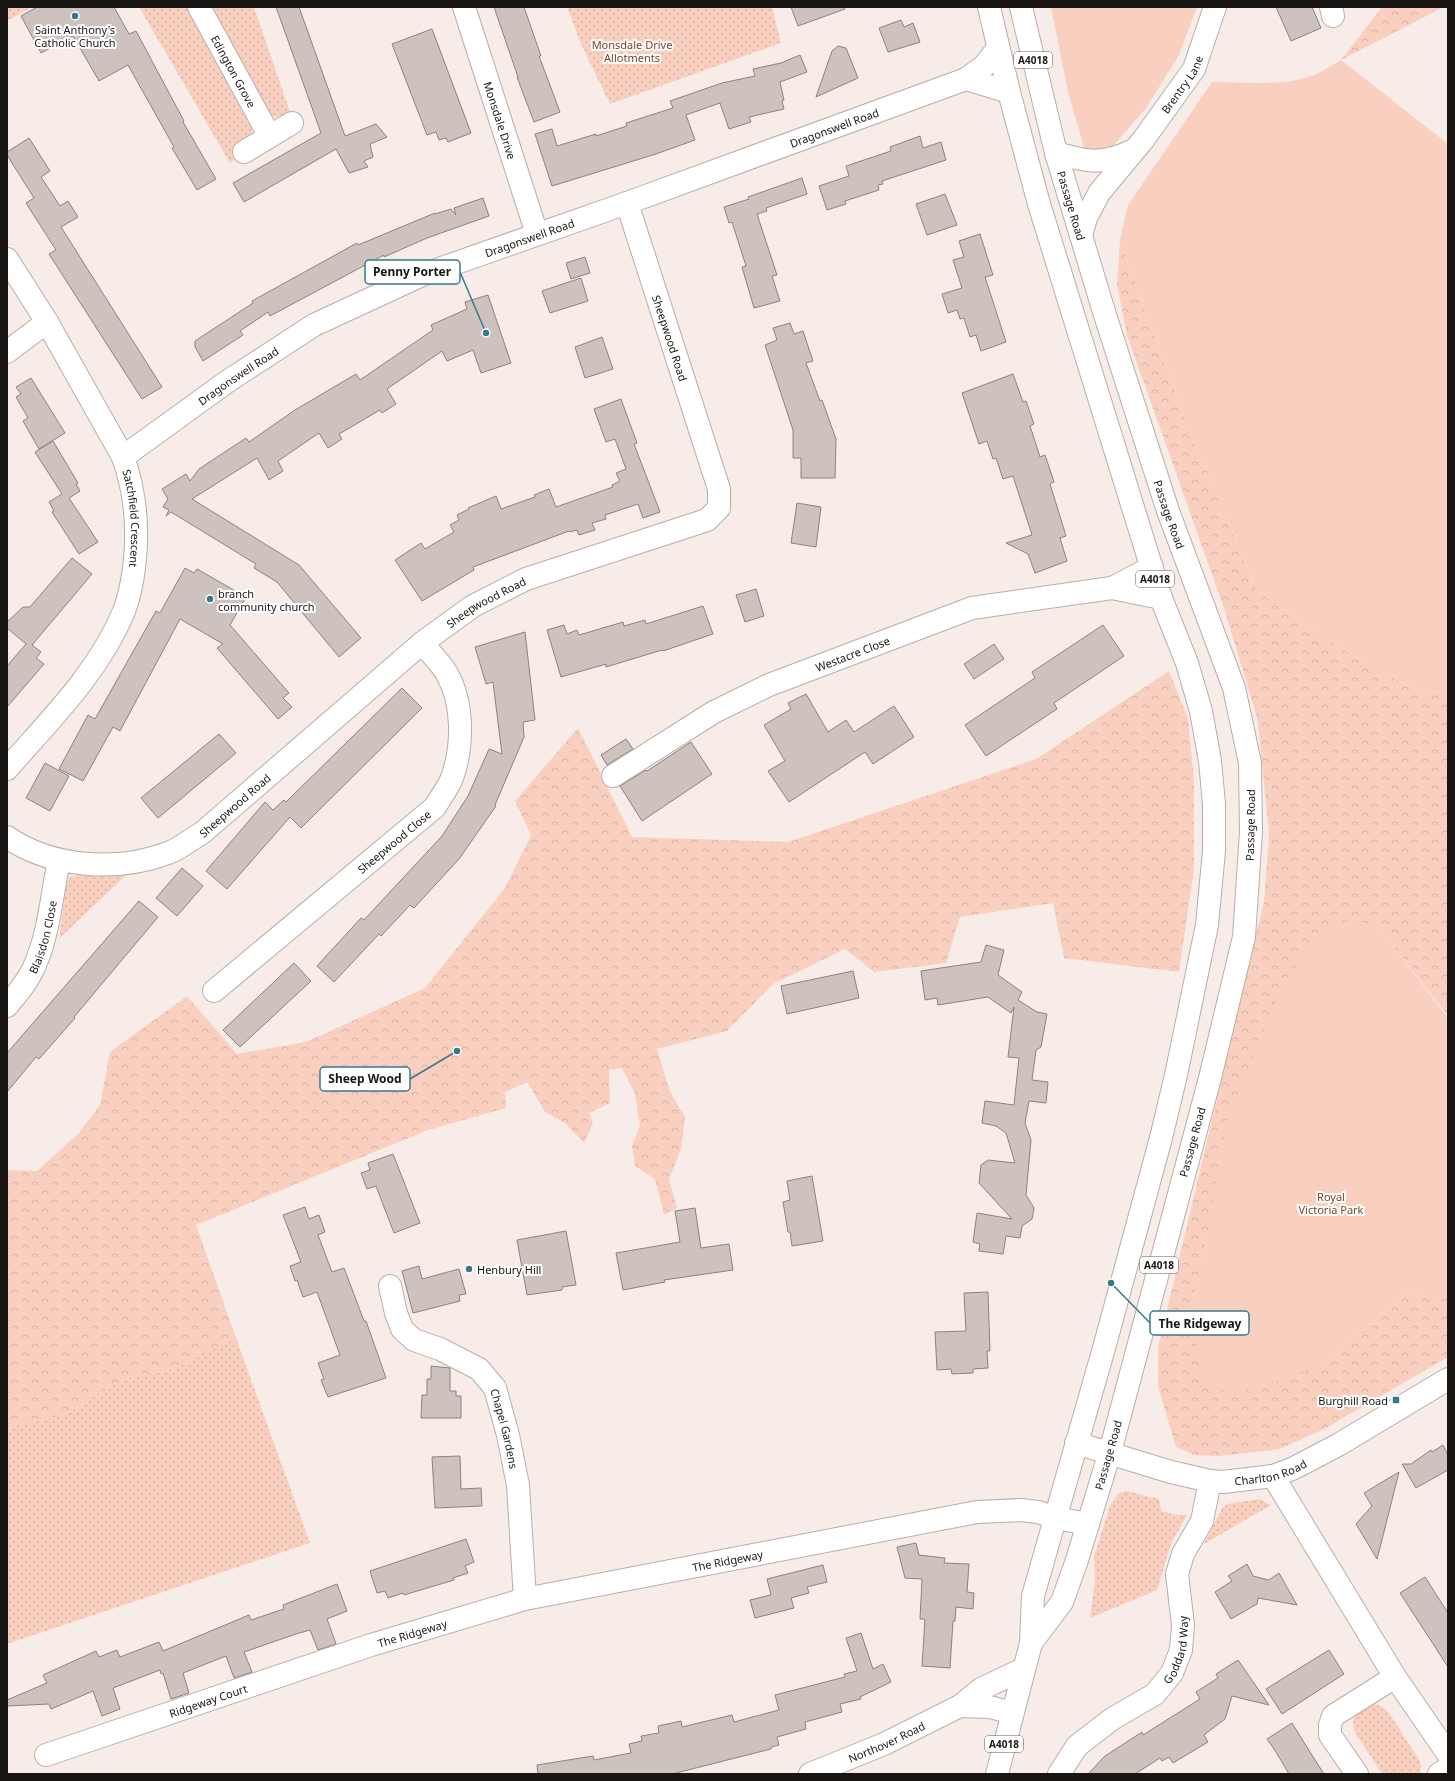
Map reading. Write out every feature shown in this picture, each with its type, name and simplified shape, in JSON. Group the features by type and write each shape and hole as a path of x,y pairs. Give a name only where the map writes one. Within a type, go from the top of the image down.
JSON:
{"street":[{"name":"Edington Grove","path":"199,7 269,135"},
{"name":"Monsdale Drive","path":"464,7 537,234"},
{"name":"Passage Road","path":"989,7 1009,92 1039,204 1161,598 1187,663 1201,711 1210,761 1214,804 1214,851 1207,925 1161,1138 1104,1348 1033,1596 1031,1643 1023,1669 997,1774"},
{"name":"Passage Road","path":"1021,7 1056,153 1081,236 1168,511 1234,688 1250,764 1252,832 1244,937 1210,1078 1110,1452 1062,1602 1031,1643"},
{"name":"Brentry Lane","path":"1081,236 1086,218 1099,193 1194,69 1214,7"},
{"name":"Dragonswell Road","path":"123,457 228,381 314,325 422,275 627,203 966,80 984,66 998,48"},
{"path":"966,80 1009,92"},
{"path":"244,152 269,135 292,123"},
{"name":"Brentry Lane","path":"1056,153 1084,161 1100,162 1115,159 1132,151"},
{"name":"Sheepwood Road","path":"7,837 35,851 59,860 80,863 113,864 144,860 170,852 202,833 422,643 472,606 526,579 707,520 719,508 719,489 627,203"},
{"name":"Satchfield Crescent","path":"7,259 46,322 123,457 130,474 134,495 137,530 135,569 124,611 105,647 79,686 7,769"},
{"path":"7,352 46,322"},
{"name":"Westacre Close","path":"613,776 714,712 769,685 950,616 980,607 1112,588 1152,567"},
{"name":"Westacre Close","path":"1112,588 1161,598"},
{"name":"Sheepwood Close","path":"214,991 435,807 451,779 459,749 460,726 456,698 447,674 422,643"},
{"name":"Blaisdon Close","path":"7,1006 21,989 35,966 43,943 59,860"},
{"name":"Chapel Gardens","path":"390,1286 388,1315 402,1329 414,1340 440,1350 479,1369 495,1388 508,1435 518,1485 525,1599"},
{"name":"Charlton Road","path":"1076,1443 1110,1452 1171,1472 1210,1481 1224,1482 1273,1476 1292,1469 1338,1445 1448,1379"},
{"path":"1273,1476 1395,1677 1448,1754"},
{"name":"Goddard Way","path":"1059,1774 1077,1746 1112,1719 1155,1694 1172,1673 1181,1650 1182,1625 1177,1574 1183,1554 1202,1521 1210,1481"},
{"name":"The Ridgeway","path":"371,1645 525,1599 977,1512 1021,1510 1038,1512 1056,1518 1088,1524"},
{"name":"Ridgeway Court","path":"46,1754 371,1645"},
{"name":"Northover Road","path":"810,1774 884,1744 960,1706 981,1688 1023,1669"},
{"path":"1357,1774 1330,1735 1330,1725 1333,1716 1395,1677"},
{"name":"Northover Road","path":"960,1706 990,1707 1012,1713"},
{"path":"1439,1774 1448,1768"}],"green space":[{"path":"7,7 32,7 7,21"},
{"path":"139,7 191,7 253,122 251,134 246,146 243,151 230,163"},
{"path":"207,7 254,7 292,118 281,118 268,115"},
{"name":"Monsdale Drive Allotments","path":"567,7 772,7 781,43 610,104 581,44"},
{"path":"1051,7 1197,7 1178,57 1146,108 1106,154 1085,151 1068,92"},
{"path":"1382,7 1444,7 1341,60"},
{"path":"1341,60 1448,144 1448,693 1413,688 1346,651 1257,591 1188,426 1120,240 1128,205 1212,82 1263,83 1302,79 1314,75"},
{"path":"1120,240 1188,426 1257,591 1346,651 1413,688 1448,693 1448,1016 1381,930 1207,1236 1190,1311 1318,1367 1405,1294 1448,1299 1448,1357 1326,1428 1280,1449 1219,1456 1194,1455 1176,1447 1158,1387 1158,1348 1264,901 1269,834 1258,721 1225,611 1127,335 1117,284"},
{"path":"1169,671 1188,719 1194,780 1194,868 1179,972 1064,958 1053,903 960,917 946,963 874,972 845,949 773,984 727,1031 657,1049 670,1092 685,1117 681,1149 669,1179 677,1208 664,1215 655,1179 635,1166 632,1145 640,1126 635,1094 622,1068 609,1070 610,1103 589,1113 593,1123 584,1143 565,1123 545,1112 527,1082 505,1092 506,1108 428,1130 196,1225 236,1338 174,1369 120,1380 67,1414 7,1428 7,1170 37,1171 78,1134 100,1105 110,1052 187,996 237,1054 306,1042 425,988 505,888 531,835 515,801 578,728 632,837 788,842 1036,759"},
{"path":"78,875 126,875 59,939 66,885 70,877"},
{"name":"Royal Victoria Park","path":"1356,919 1381,930 1448,1018 1448,1299 1405,1294 1318,1367 1233,1395 1203,1379 1190,1311 1207,1236 1227,1120 1282,986 1321,929"},
{"path":"236,1338 310,1543 7,1644 7,1428 67,1414 120,1380 174,1369"},
{"path":"1127,1491 1159,1499 1161,1511 1175,1515 1187,1515 1171,1544 1157,1590 1090,1618 1095,1580 1094,1557 1110,1505 1119,1493"},
{"path":"1259,1499 1271,1505 1204,1544 1222,1508 1227,1504"},
{"path":"1369,1704 1380,1706 1389,1713 1418,1758 1421,1765 1420,1774 1382,1774 1356,1734 1353,1723 1357,1713"}],"building":[{"path":"37,7 114,7 129,34 136,31 184,121 183,122 216,179 197,190 172,148 174,147 128,65 99,81 73,36 41,53 21,16"},
{"path":"276,7 299,7 345,136 376,124 387,137 370,144 373,157 364,161 368,167 349,173 336,149 244,202 233,183 321,133"},
{"path":"494,7 524,7 541,56 539,56 560,112 534,122 517,77"},
{"path":"791,7 844,7 845,9 798,26"},
{"path":"1276,7 1312,7 1321,28 1291,41"},
{"path":"901,20 904,27 913,23 920,42 888,52 879,28"},
{"path":"432,29 471,133 448,142 446,138 439,140 436,132 427,135 392,44"},
{"path":"838,46 846,48 858,78 816,97 832,51"},
{"path":"800,55 807,72 780,82 784,100 782,101 784,109 749,117 751,122 729,129 720,103 686,115 695,140 656,154 552,186 535,134 552,129 557,146 596,134 596,136 627,126 626,123 673,108 670,101 722,83 755,76 753,69 781,63"},
{"path":"920,136 923,148 941,142 946,160 882,181 883,184 878,185 879,190 845,201 846,204 827,210 819,186 849,176 846,166 891,151 890,147"},
{"path":"29,138 50,171 41,177 60,206 68,201 78,217 61,227 162,387 142,399 49,254 56,250 26,203 34,198 7,155 7,152"},
{"path":"802,178 807,194 766,208 767,211 757,214 777,275 772,276 780,301 754,308 742,267 746,266 732,222 729,223 724,207 749,199 748,197"},
{"path":"945,194 957,225 927,235 916,204"},
{"path":"483,198 489,216 427,238 384,257 384,255 270,316 268,312 240,331 243,335 203,361 195,347 195,341 253,303 252,301 357,243 358,245 435,213 451,209 456,215 454,208"},
{"path":"980,234 993,275 985,277 1006,342 981,351 976,335 970,337 964,318 960,319 957,310 948,313 942,294 962,288 953,260 964,257 959,241"},
{"path":"585,257 590,273 571,279 566,263"},
{"path":"581,278 588,301 550,313 542,291"},
{"path":"488,295 511,363 481,373 473,350 447,361 442,351 387,389 396,404 382,413 380,410 339,434 342,439 328,448 319,433 278,461 283,471 269,480 257,458 192,499 299,565 361,638 339,657 277,582 254,568 256,564 171,512 166,516 169,510 163,507 168,499 162,489 186,474 190,481 199,469 246,438 249,442 295,410 356,374 360,380 433,330 431,325 467,309 465,302"},
{"path":"790,323 794,334 803,331 813,361 806,363 820,401 822,400 836,439 835,478 801,478 801,458 793,458 793,430 765,345 777,340 773,328"},
{"path":"602,337 613,369 585,378 575,347"},
{"path":"1013,374 1023,402 1026,401 1034,424 1030,426 1040,457 1045,455 1054,482 1050,484 1066,536 1060,538 1067,561 1035,573 1028,554 1006,543 1032,535 1013,476 1003,479 996,458 993,459 987,441 979,444 962,393"},
{"path":"31,378 65,433 39,449 23,421 28,418 16,397 21,394 16,387"},
{"path":"621,399 637,443 634,444 660,512 643,518 638,504 605,515 606,519 592,523 595,530 579,535 577,530 569,531 473,567 474,570 422,601 395,560 421,543 425,549 454,532 450,525 459,520 457,515 469,509 468,508 496,496 501,509 535,497 534,495 549,489 556,507 613,487 612,485 620,481 616,473 626,469 615,439 606,442 594,409"},
{"path":"53,441 78,483 76,484 80,491 69,498 98,542 79,554 52,512 54,511 49,502 62,494 35,452"},
{"path":"797,503 821,507 816,547 791,543"},
{"path":"72,558 92,574 32,645 41,652 36,658 44,664 7,707 7,666 26,644 7,628 7,622 23,607 30,607"},
{"path":"185,568 194,573 197,569 246,597 230,625 289,693 283,698 292,707 278,719 217,648 223,644 180,619 120,731 113,727 83,781 59,769 88,715 95,719 156,611 160,613"},
{"path":"756,589 764,616 745,622 736,595"},
{"path":"703,606 713,634 663,651 662,650 606,667 606,664 561,677 547,630 564,625 567,634 577,630 579,635 623,622 624,626 645,620 646,624"},
{"path":"1103,625 1124,656 1054,703 1057,709 986,756 965,725 1035,678 1032,672"},
{"path":"525,632 535,720 523,722 524,737 495,805 496,806 459,859 414,908 410,905 381,936 379,934 334,982 317,966 361,918 364,920 442,836 468,796 489,749 502,754 493,682 486,684 475,647"},
{"path":"994,644 1004,659 974,679 964,664"},
{"path":"402,688 422,708 301,828 290,817 227,889 206,871 265,802 273,810 284,800 286,802"},
{"path":"806,694 828,732 846,720 854,732 894,706 914,737 873,764 865,752 789,802 768,771 785,761 764,725 791,709 788,703"},
{"path":"219,734 236,753 158,818 141,798"},
{"path":"626,739 633,749 607,765 601,755"},
{"path":"691,742 712,774 642,821 620,786 646,770 647,771"},
{"path":"45,763 69,776 50,811 26,798"},
{"path":"182,868 203,886 177,916 156,898"},
{"path":"139,901 158,917 74,1017 75,1018 39,1059 36,1057 7,1092 7,1053"},
{"path":"986,945 1004,950 998,975 1022,992 1018,1000 1037,1012 1047,1014 1041,1047 1036,1050 1032,1080 1048,1082 1046,1103 1029,1101 1025,1123 1031,1140 1026,1195 1034,1208 1032,1219 1022,1226 1020,1238 1006,1236 1003,1254 979,1251 980,1244 973,1242 977,1213 1012,1219 979,1183 981,1165 988,1160 1015,1163 1006,1133 996,1126 982,1123 985,1101 1014,1105 1019,1058 1008,1057 1014,1007 1011,1013 988,997 938,1005 937,998 925,1000 921,971 981,962"},
{"path":"294,963 311,981 240,1047 223,1030"},
{"path":"853,971 859,998 787,1014 781,986"},
{"path":"393,1154 420,1223 394,1233 376,1186 367,1189 361,1173 370,1170 368,1163"},
{"path":"812,1176 823,1241 792,1246 783,1202 790,1200 787,1181"},
{"path":"305,1207 309,1219 319,1215 325,1232 318,1235 332,1272 344,1268 364,1321 366,1321 386,1378 328,1397 321,1380 324,1379 318,1363 340,1355 317,1292 303,1297 297,1280 295,1281 290,1266 301,1262 283,1215"},
{"path":"695,1208 701,1248 729,1244 733,1270 664,1280 665,1282 623,1290 616,1253 680,1242 675,1211"},
{"path":"566,1231 576,1285 562,1287 562,1290 527,1295 517,1240"},
{"path":"419,1266 422,1279 459,1269 466,1294 459,1295 460,1301 413,1313 402,1271"},
{"path":"988,1292 990,1351 987,1351 988,1368 973,1369 973,1373 952,1374 951,1369 937,1370 935,1332 966,1331 964,1293"},
{"path":"431,1366 450,1368 450,1391 456,1391 456,1396 461,1396 461,1418 421,1418 422,1395 427,1395 427,1379 431,1379"},
{"path":"1443,1445 1448,1455 1448,1470 1416,1488 1402,1464 1411,1464 1431,1450 1432,1452"},
{"path":"460,1456 461,1489 481,1488 482,1506 435,1508 432,1457"},
{"path":"1399,1472 1377,1559 1356,1524 1372,1506 1364,1493"},
{"path":"466,1539 474,1562 465,1566 468,1573 453,1578 454,1580 404,1595 403,1593 388,1598 385,1591 377,1593 370,1571"},
{"path":"916,1543 919,1555 945,1558 944,1563 969,1564 967,1592 974,1593 973,1609 956,1607 955,1621 953,1621 950,1668 922,1666 925,1619 920,1619 922,1579 905,1578 897,1547"},
{"path":"1247,1564 1253,1576 1269,1580 1279,1573 1297,1605 1258,1598 1257,1604 1231,1619 1215,1592 1232,1581 1228,1576"},
{"path":"823,1565 827,1582 807,1587 809,1593 791,1598 794,1608 755,1618 750,1600 771,1595 767,1579"},
{"path":"1425,1577 1448,1613 1448,1667 1400,1593"},
{"path":"337,1584 347,1611 327,1619 336,1644 318,1650 310,1630 296,1634 244,1652 252,1672 234,1678 226,1656 183,1673 189,1693 171,1699 163,1673 161,1674 160,1670 113,1688 120,1709 102,1716 93,1691 51,1709 49,1704 7,1706 7,1700 47,1683 43,1675 96,1651 99,1657 117,1650 120,1657 159,1642 163,1651 249,1615 251,1620 284,1609 283,1605"},
{"path":"861,1633 873,1669 883,1664 891,1682 860,1697 861,1699 840,1704 842,1712 805,1722 806,1729 777,1737 779,1745 771,1747 771,1749 672,1774 538,1774 537,1765 593,1756 594,1760 631,1753 629,1744 642,1741 641,1736 659,1733 658,1726 681,1721 682,1727 732,1715 734,1722 779,1710 775,1695 845,1677 844,1674 857,1671 846,1638"},
{"path":"1329,1650 1344,1674 1282,1714 1266,1689"},
{"path":"1238,1660 1269,1705 1232,1696 1225,1719 1204,1735 1208,1742 1173,1763 1169,1757 1162,1761 1160,1758 1135,1774 1088,1774 1105,1756 1142,1732 1143,1735 1200,1699 1196,1692 1218,1678 1216,1674"},
{"path":"1292,1723 1324,1774 1289,1774 1267,1739"}],"place":[{"name":"Saint Anthony's Catholic Church","path":"75,16"},
{"name":"Penny Porter","path":"486,333"},
{"name":"branch community church","path":"210,599"},
{"name":"Sheep Wood","path":"457,1051"},
{"name":"Henbury Hill","path":"469,1269"},
{"name":"The Ridgeway","path":"1111,1283"},
{"name":"Burghill Road","path":"1396,1400"}]}
